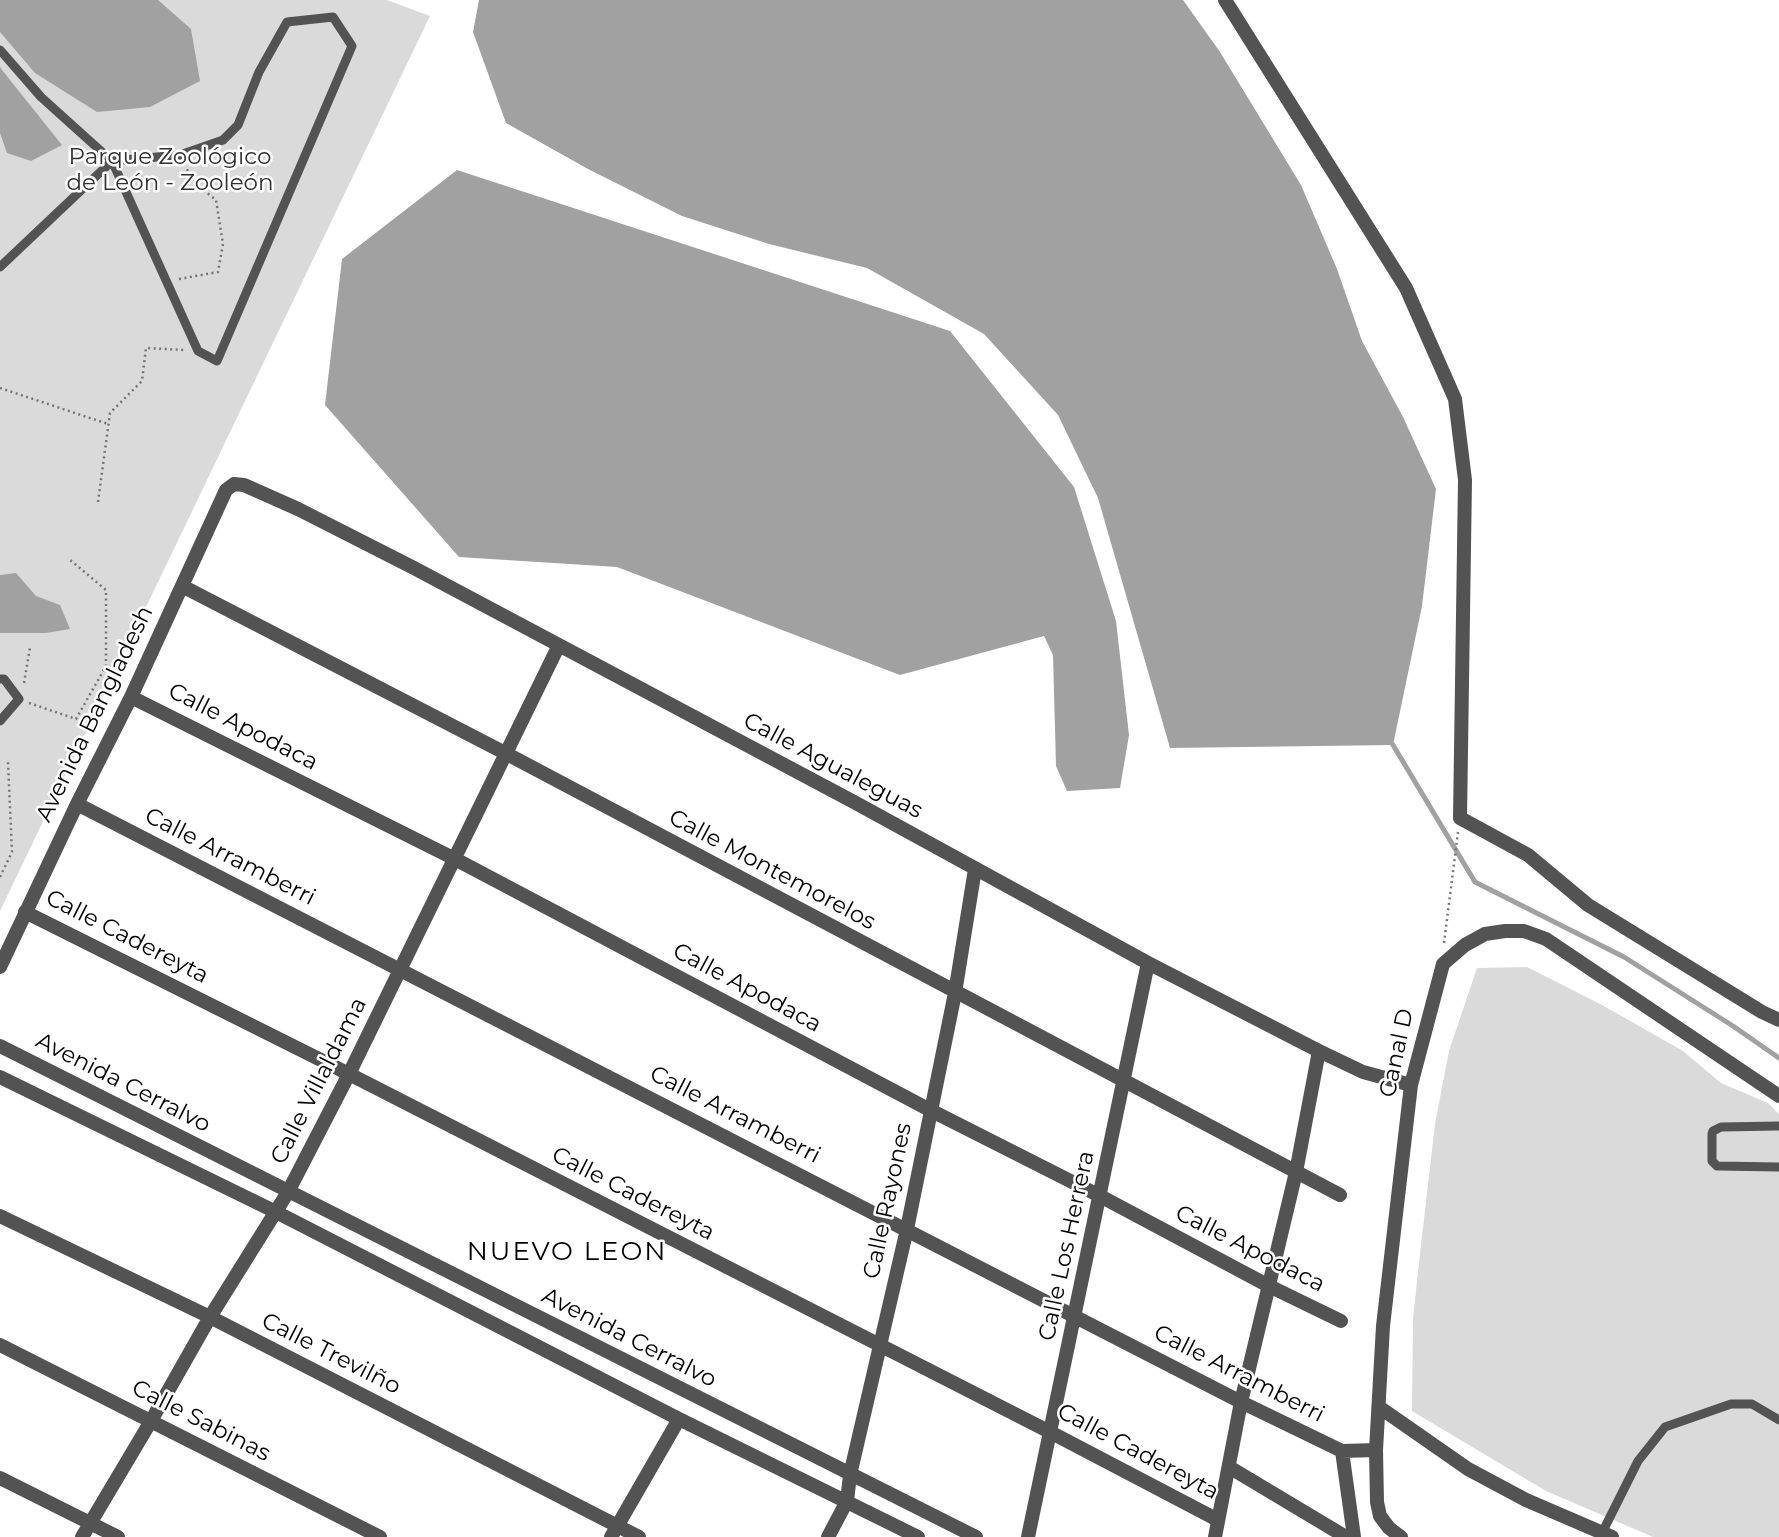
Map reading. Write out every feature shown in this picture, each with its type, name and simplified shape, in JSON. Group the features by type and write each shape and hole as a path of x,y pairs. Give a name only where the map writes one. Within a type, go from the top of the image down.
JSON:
{"street":[{"path":"1225,0 1406,288 1455,399 1465,480 1460,818 1528,855 1588,905 1779,1020"},
{"name":"Avenida Bangladesh","path":"0,967 76,804 131,697 226,490 234,484"},
{"name":"Calle Agualeguas","path":"234,484 244,485 351,535 1148,963 1320,1051 1363,1072 1411,1085"},
{"name":"Calle Montemorelos","path":"183,586 507,754 1339,1195"},
{"name":"Calle Villaldama","path":"82,1537 210,1317 288,1192 401,970 559,645"},
{"name":"Calle Apodaca","path":"131,697 454,859 930,1110 1341,1321"},
{"name":"Calle Arramberri","path":"76,804 1241,1402 1342,1451 1376,1450"},
{"name":"Calle Rayones","path":"828,1537 847,1501 850,1475 907,1229 955,993 975,869"},
{"name":"Calle Cadereyta","path":"25,912 349,1074 1219,1520"},
{"path":"1443,964 1465,945 1485,934 1524,932 1546,939 1779,1096"},
{"name":"Calle Los Herrera","path":"1028,1537 1148,963"},
{"name":"Canal D","path":"1401,1537 1389,1528 1380,1516 1376,1450 1383,1326 1411,1085 1443,964"},
{"name":"Avenida Cerralvo","path":"0,1046 976,1537"},
{"path":"1215,1537 1241,1402 1296,1172 1320,1051"},
{"name":"Avenida Cerralvo","path":"0,1077 918,1537"},
{"name":"Calle Trevilño","path":"0,1216 210,1317 614,1531 639,1537"},
{"name":"Calle Sabinas","path":"0,1345 380,1537"},
{"path":"1379,1407 1468,1469 1526,1500 1607,1535"},
{"path":"614,1531 679,1419"},
{"path":"1342,1451 1354,1537"},
{"path":"1229,1467 1346,1537"},
{"path":"0,1478 118,1537"}],"lane":[{"path":"0,50 41,97 112,161 198,351 217,361 352,46 333,17 288,22 259,72 238,125 223,140 180,155 112,161 0,267"},
{"path":"0,679 4,679 19,699 0,721"},
{"path":"1779,1126 1721,1127 1712,1134 1712,1161 1717,1166 1779,1167"},
{"path":"1607,1535 1638,1461 1665,1427 1731,1404 1752,1404 1779,1420"}],"path":[{"path":"168,281 218,272 223,244 216,200 193,181 180,155"},
{"path":"98,502 110,413 142,381 146,348 198,351"},
{"path":"0,388 108,424"},
{"path":"30,648 19,699 76,719 106,666 106,590 69,559"},
{"path":"0,877 12,852 8,762"},
{"path":"1443,964 1457,836"}],"green space":[{"name":"Parque Zoológico de León - Zooleón","path":"0,0 387,0 430,16 0,911"},
{"path":"1527,967 1683,1051 1721,1083 1768,1103 1779,1114 1779,1537 1653,1537 1546,1491 1412,1411 1413,1318 1435,1124 1449,1051 1477,968"}],"shaded area":[{"path":"0,0 158,0 191,29 200,81 150,107 97,112 35,73 0,32"},
{"path":"479,0 1183,0 1220,52 1301,185 1337,269 1362,341 1403,417 1436,489 1422,606 1393,745 1170,748 1098,498 1058,415 984,334 867,268 769,244 682,216 588,169 506,123 473,32"},
{"path":"0,67 62,145 31,161 7,153 0,133"},
{"path":"457,170 950,331 1074,487 1116,621 1129,735 1120,788 1067,791 1056,766 1053,655 1044,636 900,675 617,567 459,557 325,405 342,259"},
{"path":"16,573 36,596 60,605 70,629 46,633 0,633 0,575"}],"waterway":[{"path":"1393,745 1475,882 1624,957 1779,1058"}],"district":[{"name":"NUEVO LEON","path":"567,1252"}]}
